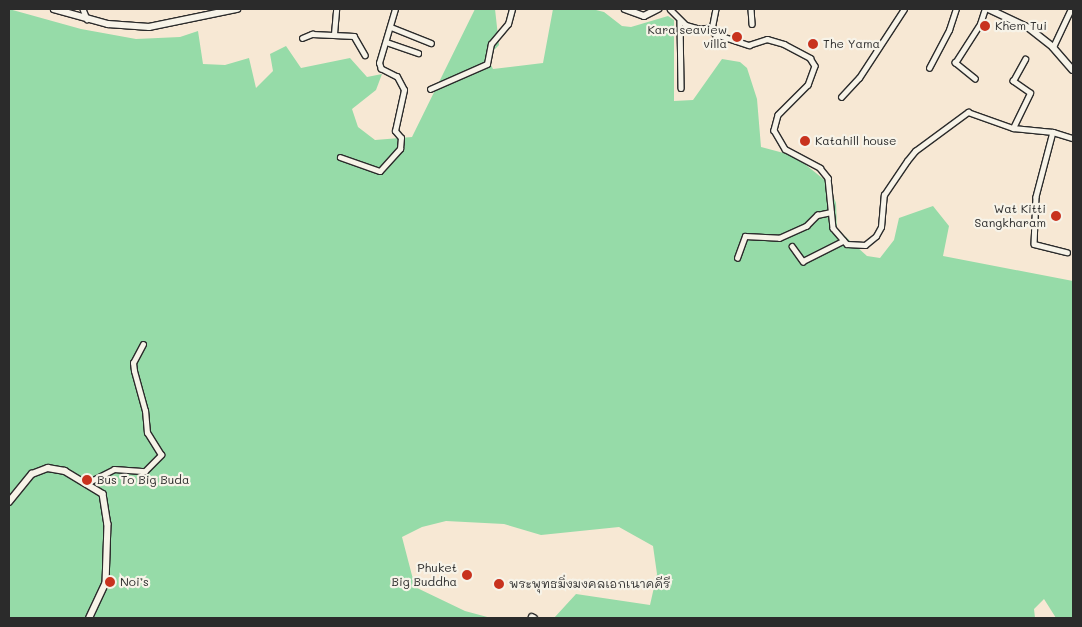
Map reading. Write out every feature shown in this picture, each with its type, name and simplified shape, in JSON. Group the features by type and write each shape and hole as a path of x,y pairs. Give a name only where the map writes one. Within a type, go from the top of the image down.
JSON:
{"main road":[{"path":"54,9 87,19 149,27 237,9"},
{"path":"625,9 644,16 658,9"},
{"path":"989,9 1008,15 1053,47 1073,70"},
{"path":"9,502 18,488 41,469 57,468 87,483 103,494 108,524 106,583 90,618"}],"street":[{"path":"83,9 87,19"},
{"path":"334,34 336,9"},
{"path":"340,157 380,171 400,149 401,138 395,130 404,90 397,78 381,69 379,63 395,9"},
{"path":"430,89 487,64 491,44 508,24 512,9"},
{"path":"670,9 680,21 700,29 712,27"},
{"path":"716,9 712,27 715,34 749,45 767,39 784,44 810,58 815,66 814,76 778,115 774,130 784,149 820,168 828,178 833,228 843,241 852,246 865,245 876,236 881,227 884,195 915,151 964,113 972,112 1013,128 1053,132 1073,138"},
{"path":"751,9 752,24"},
{"path":"841,97 859,78 904,9"},
{"path":"929,68 949,30 956,9"},
{"path":"975,79 955,63 980,24 985,9"},
{"path":"1053,47 1071,9"},
{"path":"680,21 681,88"},
{"path":"390,27 431,43"},
{"path":"302,38 334,34 354,36 365,55"},
{"path":"386,42 418,53"},
{"path":"1013,128 1030,93 1013,81 1025,60"},
{"path":"1053,132 1036,197 1034,244 1067,252"},
{"path":"737,258 745,236 779,238 806,226 816,215 831,212"},
{"path":"792,246 803,261 843,241"},
{"path":"87,483 114,469 145,471 161,454 147,433 145,411 134,371 133,363 143,344"}],"green space":[{"path":"9,9 81,29 136,39 180,37 198,31 203,64 225,65 249,58 256,88 273,71 270,54 286,46 301,68 350,58 367,77 382,74 376,90 352,109 358,127 375,140 412,137 475,9 495,9 499,45 487,57 493,69 543,63 553,9 592,9 604,12 622,26 631,27 668,16 674,20 674,101 693,100 722,59 740,62 747,68 757,99 761,147 795,156 827,182 836,203 837,229 867,256 880,258 894,240 899,218 933,206 949,226 943,256 1073,281 1073,618 1056,618 1044,599 1034,609 1035,618 554,618 576,594 650,605 657,574 653,546 619,527 541,535 504,524 446,521 422,527 402,537 415,587 465,611 491,618 9,618"}],"place":[{"name":"Khem Tui","path":"985,26"},
{"name":"Kara seaview villa","path":"737,37"},
{"name":"The Yama","path":"813,44"},
{"name":"Katahill house","path":"805,141"},
{"name":"Wat Kitti Sangkharam","path":"1056,216"},
{"name":"Bus To Big Buda","path":"87,480"},
{"name":"Phuket Big Buddha","path":"467,575"},
{"name":"Noi’s","path":"110,582"},
{"name":"พระพุทธมิ่งมงคลเอกเนาคคีรี","path":"499,584"}]}
